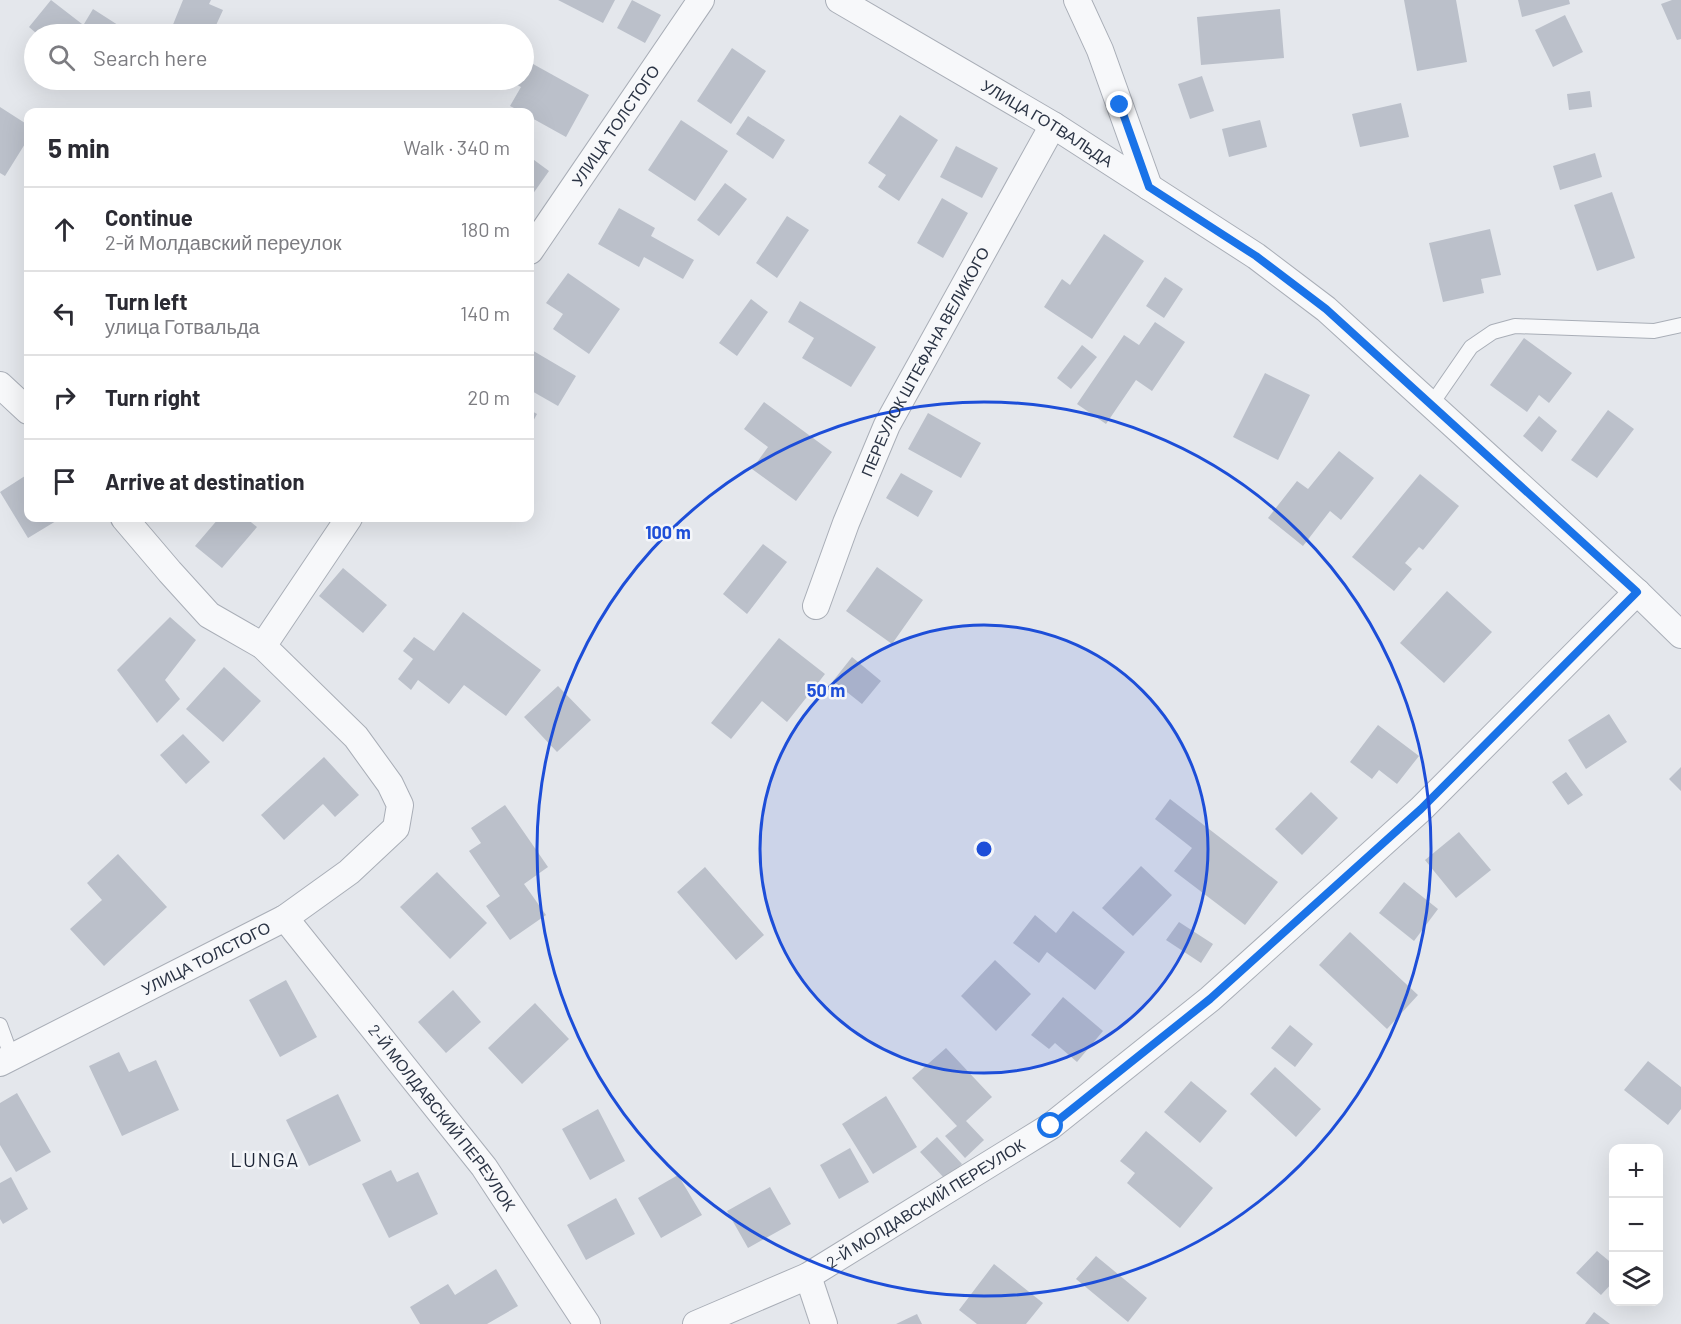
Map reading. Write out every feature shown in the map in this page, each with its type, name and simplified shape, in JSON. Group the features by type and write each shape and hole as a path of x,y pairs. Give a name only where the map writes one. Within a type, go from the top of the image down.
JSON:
{"street":[{"name":"УЛИЦА ТОЛСТОГО","path":"534,245 701,0"},
{"name":"УЛИЦА ГОТВАЛЬДА","path":"839,0 1053,125 1256,256 1326,309 1637,592 1681,635"},
{"path":"1077,0 1100,50 1149,187"},
{"name":"ПЕРЕУЛОК ШТЕФАНА ВЕЛИКОГО","path":"816,606 846,523 887,425 1053,125"},
{"path":"0,386 24,407"},
{"path":"127,522 209,615 263,645 346,522"},
{"name":"2-Й МОЛДАВСКИЙ ПЕРЕУЛОК","path":"696,1324 808,1276 1051,1126 1210,999 1421,809 1637,592"},
{"name":"УЛИЦА ТОЛСТОГО","path":"6,1060 285,918 349,872 396,828 400,805 390,784 356,737 263,645"},
{"name":"2-Й МОЛДАВСКИЙ ПЕРЕУЛОК","path":"285,918 484,1167 587,1324"},
{"path":"808,1276 824,1324"}],"lane":[{"path":"1431,405 1471,347 1493,332 1515,326 1654,331 1681,325"},
{"path":"0,1025 6,1060"}],"building":[{"path":"51,0 82,24 31,24"},
{"path":"183,0 211,0 209,4 223,10 217,24 173,24"},
{"path":"558,0 615,0 603,23"},
{"path":"632,0 661,15 645,43 617,28"},
{"path":"1404,0 1456,0 1467,62 1417,71"},
{"path":"1518,0 1569,0 1570,4 1522,17"},
{"path":"1681,0 1681,39 1677,40 1661,4"},
{"path":"93,9 116,24 84,24"},
{"path":"1280,9 1284,58 1201,65 1197,17"},
{"path":"1565,15 1583,52 1553,67 1535,30"},
{"path":"732,48 766,71 731,124 697,101"},
{"path":"534,65 589,95 566,137 534,119 534,108 510,106 519,90 534,90"},
{"path":"1202,76 1214,111 1190,119 1178,84"},
{"path":"1590,91 1592,107 1569,110 1567,94"},
{"path":"1401,103 1409,137 1360,147 1352,114"},
{"path":"0,107 24,122 24,145 5,176 0,173"},
{"path":"900,115 938,140 899,201 878,187 886,175 868,163"},
{"path":"748,116 785,140 773,159 736,134"},
{"path":"681,120 728,151 695,201 648,170"},
{"path":"1260,120 1267,147 1229,157 1222,129"},
{"path":"956,146 998,168 982,198 940,177"},
{"path":"1595,153 1602,177 1560,190 1553,166"},
{"path":"534,160 549,171 534,192"},
{"path":"725,183 747,199 719,236 697,220"},
{"path":"1612,192 1635,258 1597,271 1574,205"},
{"path":"942,198 968,213 943,258 917,243"},
{"path":"619,208 655,228 651,236 694,260 683,279 644,257 639,267 598,244"},
{"path":"787,216 809,230 777,278 756,263"},
{"path":"1490,229 1501,275 1481,279 1484,293 1443,302 1429,243"},
{"path":"1104,234 1144,261 1092,339 1044,307 1062,279 1070,285"},
{"path":"568,273 620,309 589,354 553,329 563,314 546,303"},
{"path":"1165,277 1183,289 1164,318 1146,306"},
{"path":"751,299 768,312 737,356 719,343"},
{"path":"800,301 876,347 851,387 802,358 814,338 788,322"},
{"path":"1155,322 1185,342 1152,391 1136,380 1106,424 1077,404 1124,335 1139,345"},
{"path":"1524,338 1572,373 1549,403 1539,395 1527,412 1490,385"},
{"path":"1082,345 1097,357 1071,389 1057,378"},
{"path":"534,351 576,376 558,406 534,392"},
{"path":"1265,373 1310,395 1278,460 1233,437"},
{"path":"764,402 832,452 796,501 752,469 768,447 744,429"},
{"path":"1608,410 1634,429 1597,478 1571,460"},
{"path":"928,413 981,443 961,478 908,449"},
{"path":"1539,416 1557,431 1542,452 1523,436"},
{"path":"1339,451 1374,478 1341,520 1330,511 1303,546 1268,518 1297,481 1308,489"},
{"path":"901,473 933,491 918,517 886,498"},
{"path":"1420,474 1459,506 1423,550 1419,547 1405,563 1412,569 1394,591 1352,557"},
{"path":"24,477 24,522 54,522 28,538 0,492"},
{"path":"216,522 251,522 257,527 222,568 195,546"},
{"path":"763,544 787,562 747,614 723,594"},
{"path":"877,567 923,600 892,644 846,611"},
{"path":"343,568 387,605 363,633 319,596"},
{"path":"1447,591 1492,632 1444,683 1400,643"},
{"path":"463,612 541,670 506,716 464,685 449,704 418,680 411,690 398,679 413,659 403,651 414,637 434,651"},
{"path":"170,617 196,640 165,680 180,699 157,723 117,670"},
{"path":"779,638 825,674 787,722 762,701 731,739 711,723"},
{"path":"852,657 881,681 862,704 833,681"},
{"path":"224,667 261,701 223,742 186,709"},
{"path":"558,686 591,720 557,752 524,717"},
{"path":"1609,714 1627,742 1586,769 1568,740"},
{"path":"1378,725 1419,756 1397,784 1379,770 1372,779 1350,762"},
{"path":"183,734 210,762 186,784 160,755"},
{"path":"324,757 359,795 335,817 323,804 284,840 261,815"},
{"path":"1681,767 1681,791 1669,779"},
{"path":"1566,772 1583,795 1568,805 1552,782"},
{"path":"1311,792 1338,818 1302,855 1275,829"},
{"path":"1170,799 1278,882 1245,925 1174,871 1192,848 1155,819"},
{"path":"505,805 548,867 524,884 546,915 510,940 486,906 500,896 469,851 481,843 471,828"},
{"path":"1459,832 1491,870 1456,898 1425,860"},
{"path":"118,854 167,907 104,966 70,929 102,900 87,883"},
{"path":"1141,866 1172,895 1133,936 1102,908"},
{"path":"705,867 764,935 736,960 677,892"},
{"path":"437,872 487,923 450,959 400,907"},
{"path":"1404,882 1438,909 1414,941 1379,913"},
{"path":"1073,911 1125,952 1095,990 1047,952 1039,963 1013,943 1035,915 1056,933"},
{"path":"1179,922 1213,944 1201,963 1166,940"},
{"path":"1350,932 1418,995 1387,1029 1319,965"},
{"path":"995,960 1031,994 996,1031 961,996"},
{"path":"286,980 317,1037 280,1057 249,1000"},
{"path":"453,990 481,1022 446,1053 418,1022"},
{"path":"1063,997 1103,1031 1077,1062 1055,1043 1049,1049 1031,1035"},
{"path":"535,1003 569,1039 522,1084 488,1048"},
{"path":"1290,1025 1313,1044 1295,1067 1271,1048"},
{"path":"946,1048 992,1097 966,1121 984,1140 965,1158 945,1136 957,1126 912,1078"},
{"path":"119,1052 129,1072 156,1060 179,1110 122,1136 89,1066"},
{"path":"1648,1061 1681,1087 1681,1109 1668,1125 1624,1090"},
{"path":"1275,1067 1321,1109 1296,1137 1250,1094"},
{"path":"1191,1081 1227,1111 1200,1143 1164,1112"},
{"path":"17,1093 51,1152 16,1172 0,1145 0,1103"},
{"path":"338,1094 361,1141 309,1166 286,1120"},
{"path":"886,1096 917,1147 873,1174 842,1124"},
{"path":"598,1109 625,1161 590,1180 562,1129"},
{"path":"1146,1131 1213,1188 1180,1228 1127,1183 1135,1173 1120,1161"},
{"path":"937,1137 962,1164 945,1179 920,1152"},
{"path":"850,1148 869,1182 839,1199 820,1165"},
{"path":"391,1170 397,1182 418,1172 438,1214 389,1238 362,1184"},
{"path":"678,1175 702,1215 661,1238 638,1198"},
{"path":"11,1177 28,1209 3,1224 0,1219 0,1183"},
{"path":"770,1187 791,1224 748,1248 727,1211"},
{"path":"616,1198 635,1234 586,1260 567,1225"},
{"path":"1597,1251 1609,1261 1609,1286 1601,1295 1576,1273"},
{"path":"1096,1256 1147,1298 1128,1322 1076,1279"},
{"path":"994,1264 1043,1303 1026,1324 977,1324 959,1310"},
{"path":"496,1269 518,1306 487,1324 420,1324 410,1307 448,1284 455,1295"},
{"path":"1594,1312 1610,1324 1585,1324"},
{"path":"917,1314 922,1324 896,1324"}],"district":[{"name":"LUNGA","path":"265,1160"}],"route":[{"path":"1051,1126 1210,999 1421,809 1637,592 1326,309 1256,256 1149,187 1120,105"}]}
